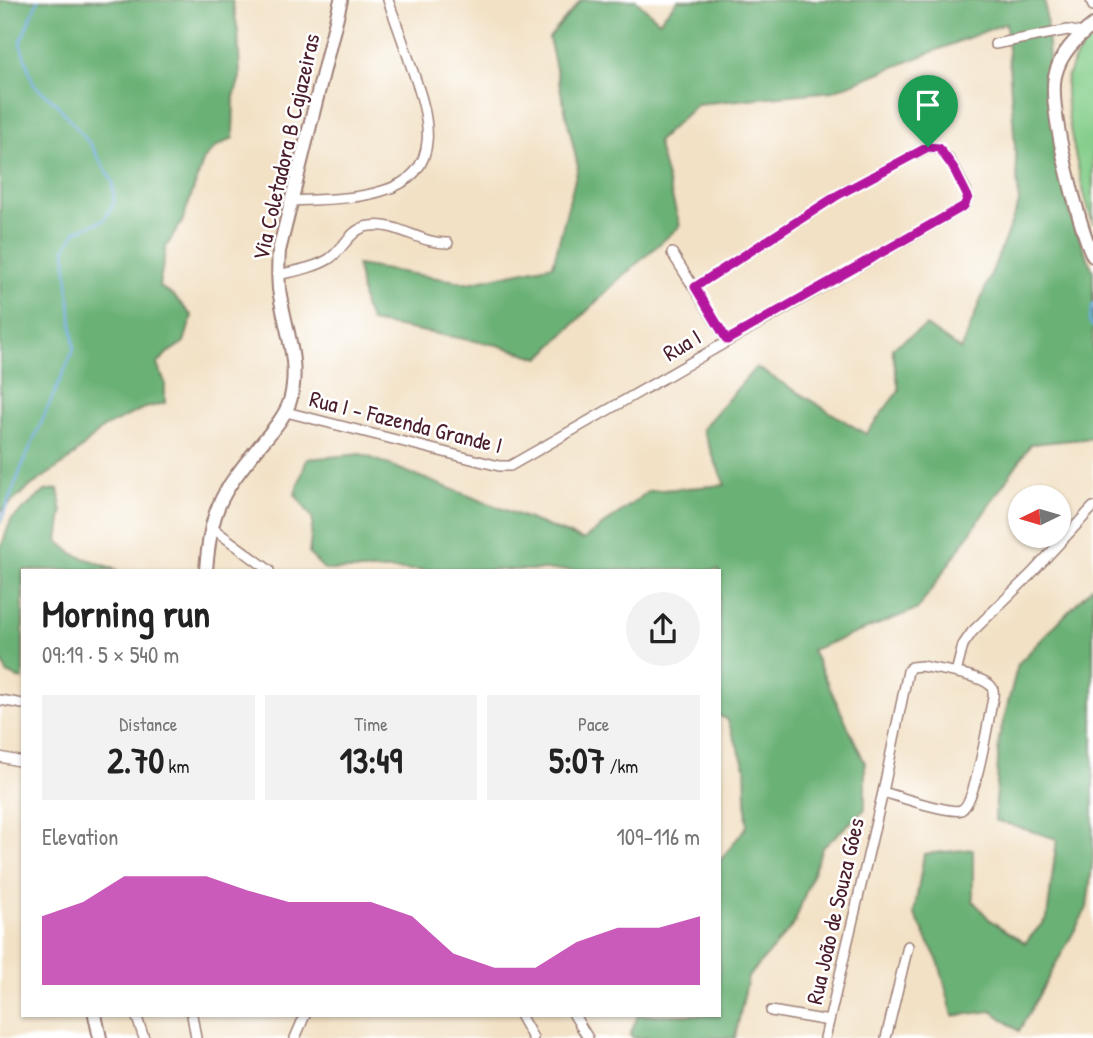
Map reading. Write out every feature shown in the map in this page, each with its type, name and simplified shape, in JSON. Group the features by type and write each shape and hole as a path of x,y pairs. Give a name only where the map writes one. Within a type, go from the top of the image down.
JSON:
{"main road":[{"name":"Via Coletadora B Cajazeiras","path":"206,569 211,527 223,493 286,412 292,390 294,366 278,275 279,251 341,0"},
{"path":"1093,25 1067,49 1058,66 1053,92 1076,208 1093,256"},
{"path":"95,1017 100,1038"}],"street":[{"path":"292,201 382,191 402,183 415,173 423,159 429,141 426,113 388,0"},
{"path":"1091,0 1093,6"},
{"path":"995,44 1068,30 1082,33"},
{"name":"Rua I","path":"625,400 964,206 968,197 966,190 943,150 928,147 838,195 695,287"},
{"path":"278,275 315,266 331,258 359,228 372,225 395,228 427,241 448,243"},
{"path":"672,253 727,340"},
{"name":"Rua I - Fazenda Grande I","path":"286,412 505,467 516,464 625,400"},
{"path":"956,673 963,645 972,632 1093,507"},
{"path":"211,527 268,569"},
{"name":"Rua João de Souza Góes","path":"828,1037 829,1021 883,792 908,671 911,667 921,666 956,673 986,682 993,689 975,780 967,806 962,810 950,810 883,792"},
{"path":"0,699 21,704"},
{"path":"0,757 21,762"},
{"path":"886,1038 908,946"},
{"path":"771,1011 829,1021"},
{"path":"137,1017 144,1038"},
{"path":"192,1017 196,1038"},
{"path":"295,1038 304,1017"},
{"path":"521,1017 534,1038"},
{"path":"575,1017 588,1038"}],"green space":[{"path":"0,0 232,0 238,31 240,77 234,97 233,138 216,147 204,159 182,222 166,247 159,286 174,296 192,316 184,342 166,354 157,365 165,382 165,403 142,409 103,428 69,460 32,485 0,512"},
{"path":"581,0 636,0 659,21 678,0 1045,0 1051,90 1071,217 1093,271 1093,438 1031,444 918,609 812,650 865,763 865,809 822,848 794,924 748,977 735,1038 634,1038 630,1035 637,1017 721,1017 721,859 747,826 745,766 727,719 721,717 721,569 324,569 309,554 313,519 295,494 307,459 361,454 583,540 649,491 725,485 702,429 756,367 866,434 899,390 892,348 926,326 961,350 1019,203 1006,23 833,91 697,104 657,142 680,226 617,281 540,358 497,345 371,322 364,306 357,265 468,283 553,265 578,167 549,38"},
{"path":"1093,38 1093,224 1074,151 1066,91 1067,79 1074,62"},
{"path":"58,489 62,513 58,541 73,554 115,569 21,569 21,679 7,673 0,656 0,550 11,520 45,491"},
{"path":"1093,586 1093,858 1087,908 1019,1031 992,1011 953,1016 939,963 914,913 924,854 973,849 973,901 990,920 1025,943 1047,918 1057,839 995,820 999,738 1018,664"}],"waterway":[{"path":"0,523 74,349 65,249 76,231 104,220 114,203 113,182 91,145 55,102 34,85 20,43 38,0"},
{"path":"1093,304 1089,322 1093,327"}],"route":[{"path":"928,147 943,150 966,190 968,197 964,206 727,340 695,287 838,195 928,147"}]}
